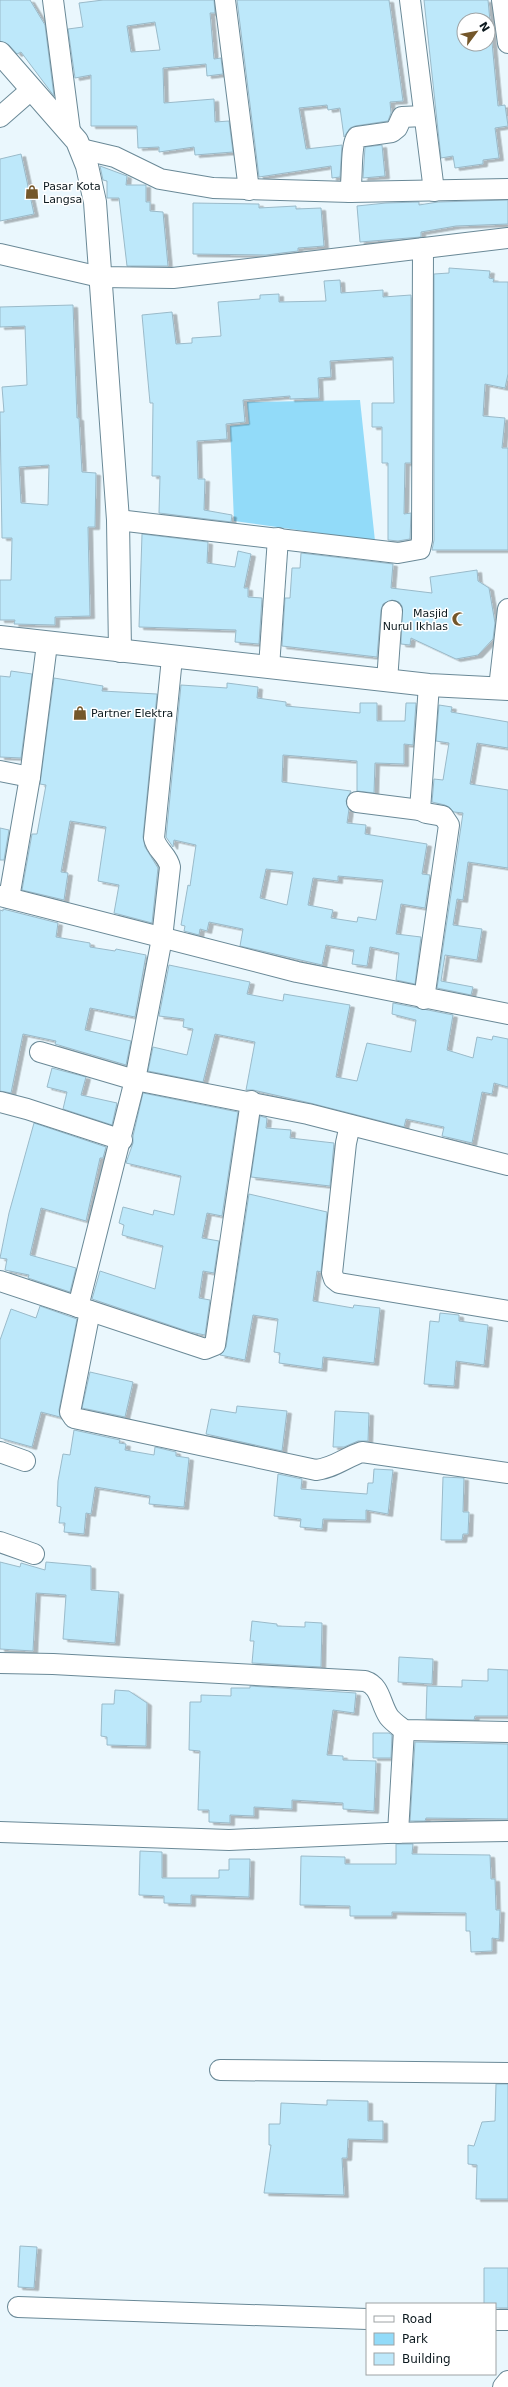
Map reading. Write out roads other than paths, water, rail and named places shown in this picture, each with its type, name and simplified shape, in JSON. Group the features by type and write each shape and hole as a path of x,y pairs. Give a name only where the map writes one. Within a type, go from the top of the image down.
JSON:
{"main road":[{"path":"0,53 70,131 81,149 94,202 118,520 120,651"},
{"path":"0,637 47,644 387,681 504,689"}],"street":[{"path":"53,0 70,131"},
{"path":"224,0 249,190"},
{"path":"410,0 434,191"},
{"path":"502,0 508,43"},
{"path":"0,117 32,89"},
{"path":"350,192 353,175 353,143 357,137 392,132 397,128 402,117 424,116"},
{"path":"81,149 115,157 160,178 213,188 350,192 508,189"},
{"path":"0,254 100,277 173,278 508,238"},
{"path":"118,520 398,553 416,550 421,546 424,442 423,248"},
{"path":"269,667 278,538"},
{"path":"504,689 508,609"},
{"path":"387,681 392,611"},
{"path":"47,644 30,777 4,897 297,972 424,999 508,1014"},
{"path":"172,658 154,838 155,844 169,861 170,867 162,938 136,1080 84,1309 70,1412 74,1418 316,1470 327,1468 352,1455 362,1452 508,1473"},
{"path":"420,810 429,685"},
{"path":"0,771 30,777"},
{"path":"357,802 420,810 426,813 443,816 449,825 424,999"},
{"path":"40,1052 136,1080 251,1101 508,1165"},
{"path":"0,1281 205,1349 215,1345 251,1101"},
{"path":"0,1102 27,1109 122,1140"},
{"path":"350,1125 346,1143 332,1273 334,1279 339,1283 508,1311"},
{"path":"0,1452 25,1461"},
{"path":"0,1542 34,1554"},
{"path":"0,1663 53,1664 365,1681 371,1683 375,1687 388,1716 404,1730 508,1732"},
{"path":"398,1834 404,1730"},
{"path":"0,1832 229,1840 508,1831"},
{"path":"220,2070 508,2073"},
{"path":"18,2307 366,2319"},
{"path":"496,2320 508,2320"},
{"path":"503,2387 508,2381"}],"place":[{"name":"Pasar Kota Langsa","path":"32,192"},
{"name":"Masjid Nurul Ikhlas","path":"459,619"},
{"name":"Partner Elektra","path":"80,713"}]}
